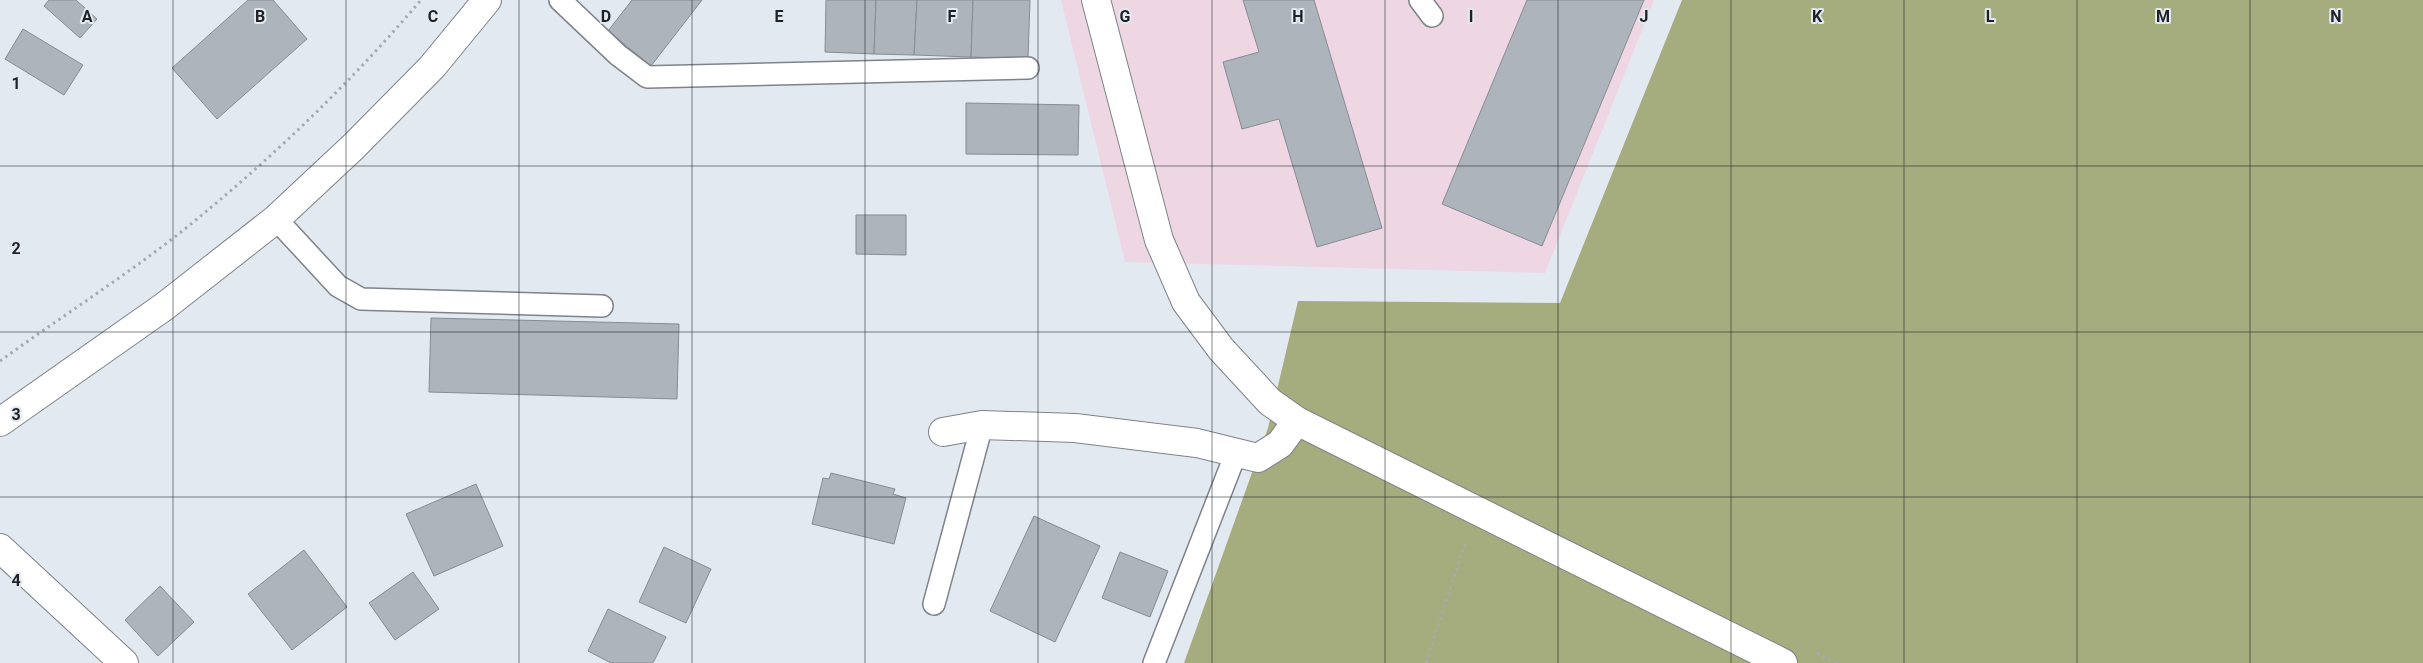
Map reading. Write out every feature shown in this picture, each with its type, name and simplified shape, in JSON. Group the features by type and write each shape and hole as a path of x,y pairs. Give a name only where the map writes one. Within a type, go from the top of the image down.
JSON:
{"street":[{"path":"0,422 164,306 276,219 353,147 432,67 487,0"},
{"path":"1096,0 1159,240 1186,302 1221,349 1270,402 1297,421 1783,663"},
{"path":"943,432 982,425 1075,428 1197,443 1258,458 1280,444 1297,421"},
{"path":"0,548 124,663"}],"lane":[{"path":"560,0 618,55 647,77 1028,68"},
{"path":"276,219 338,286 361,298 602,306"},
{"path":"934,604 982,425"},
{"path":"1154,663 1236,453"}],"path":[{"path":"0,361 175,236 273,154 332,98 388,39 421,0"},
{"path":"1426,663 1476,510"},
{"path":"1810,650 1837,663"}],"shaded area":[{"path":"1061,0 1654,0 1545,273 1125,262"}],"green space":[{"path":"1682,0 2423,0 2423,663 1184,663 1268,428 1298,301 1560,303"}],"building":[{"path":"49,0 76,0 97,19 80,38 44,6"},
{"path":"248,0 273,0 307,39 217,119 172,68"},
{"path":"632,0 702,0 651,66 608,31"},
{"path":"826,0 876,0 874,54 825,52"},
{"path":"876,0 917,0 914,55 874,54"},
{"path":"917,0 973,0 971,57 914,55"},
{"path":"973,0 1030,0 1028,59 971,57"},
{"path":"1243,0 1314,0 1382,228 1317,247 1279,119 1242,129 1223,62 1259,52"},
{"path":"1527,0 1644,0 1542,246 1442,204"},
{"path":"23,29 83,65 64,95 5,59"},
{"path":"966,103 1079,105 1078,155 966,154"},
{"path":"856,215 906,215 906,255 856,254"},
{"path":"431,318 679,324 677,399 429,392"},
{"path":"831,473 895,489 893,494 906,498 894,544 812,524 823,478 829,479"},
{"path":"476,484 503,546 434,576 406,514"},
{"path":"1034,516 1100,546 1055,642 990,611"},
{"path":"664,547 711,569 686,623 639,602"},
{"path":"304,550 347,607 292,650 248,594"},
{"path":"1120,552 1168,571 1150,617 1102,598"},
{"path":"413,572 439,609 395,640 369,603"},
{"path":"160,586 194,622 158,656 125,620"},
{"path":"608,609 666,637 653,663 611,663 588,651"}]}
